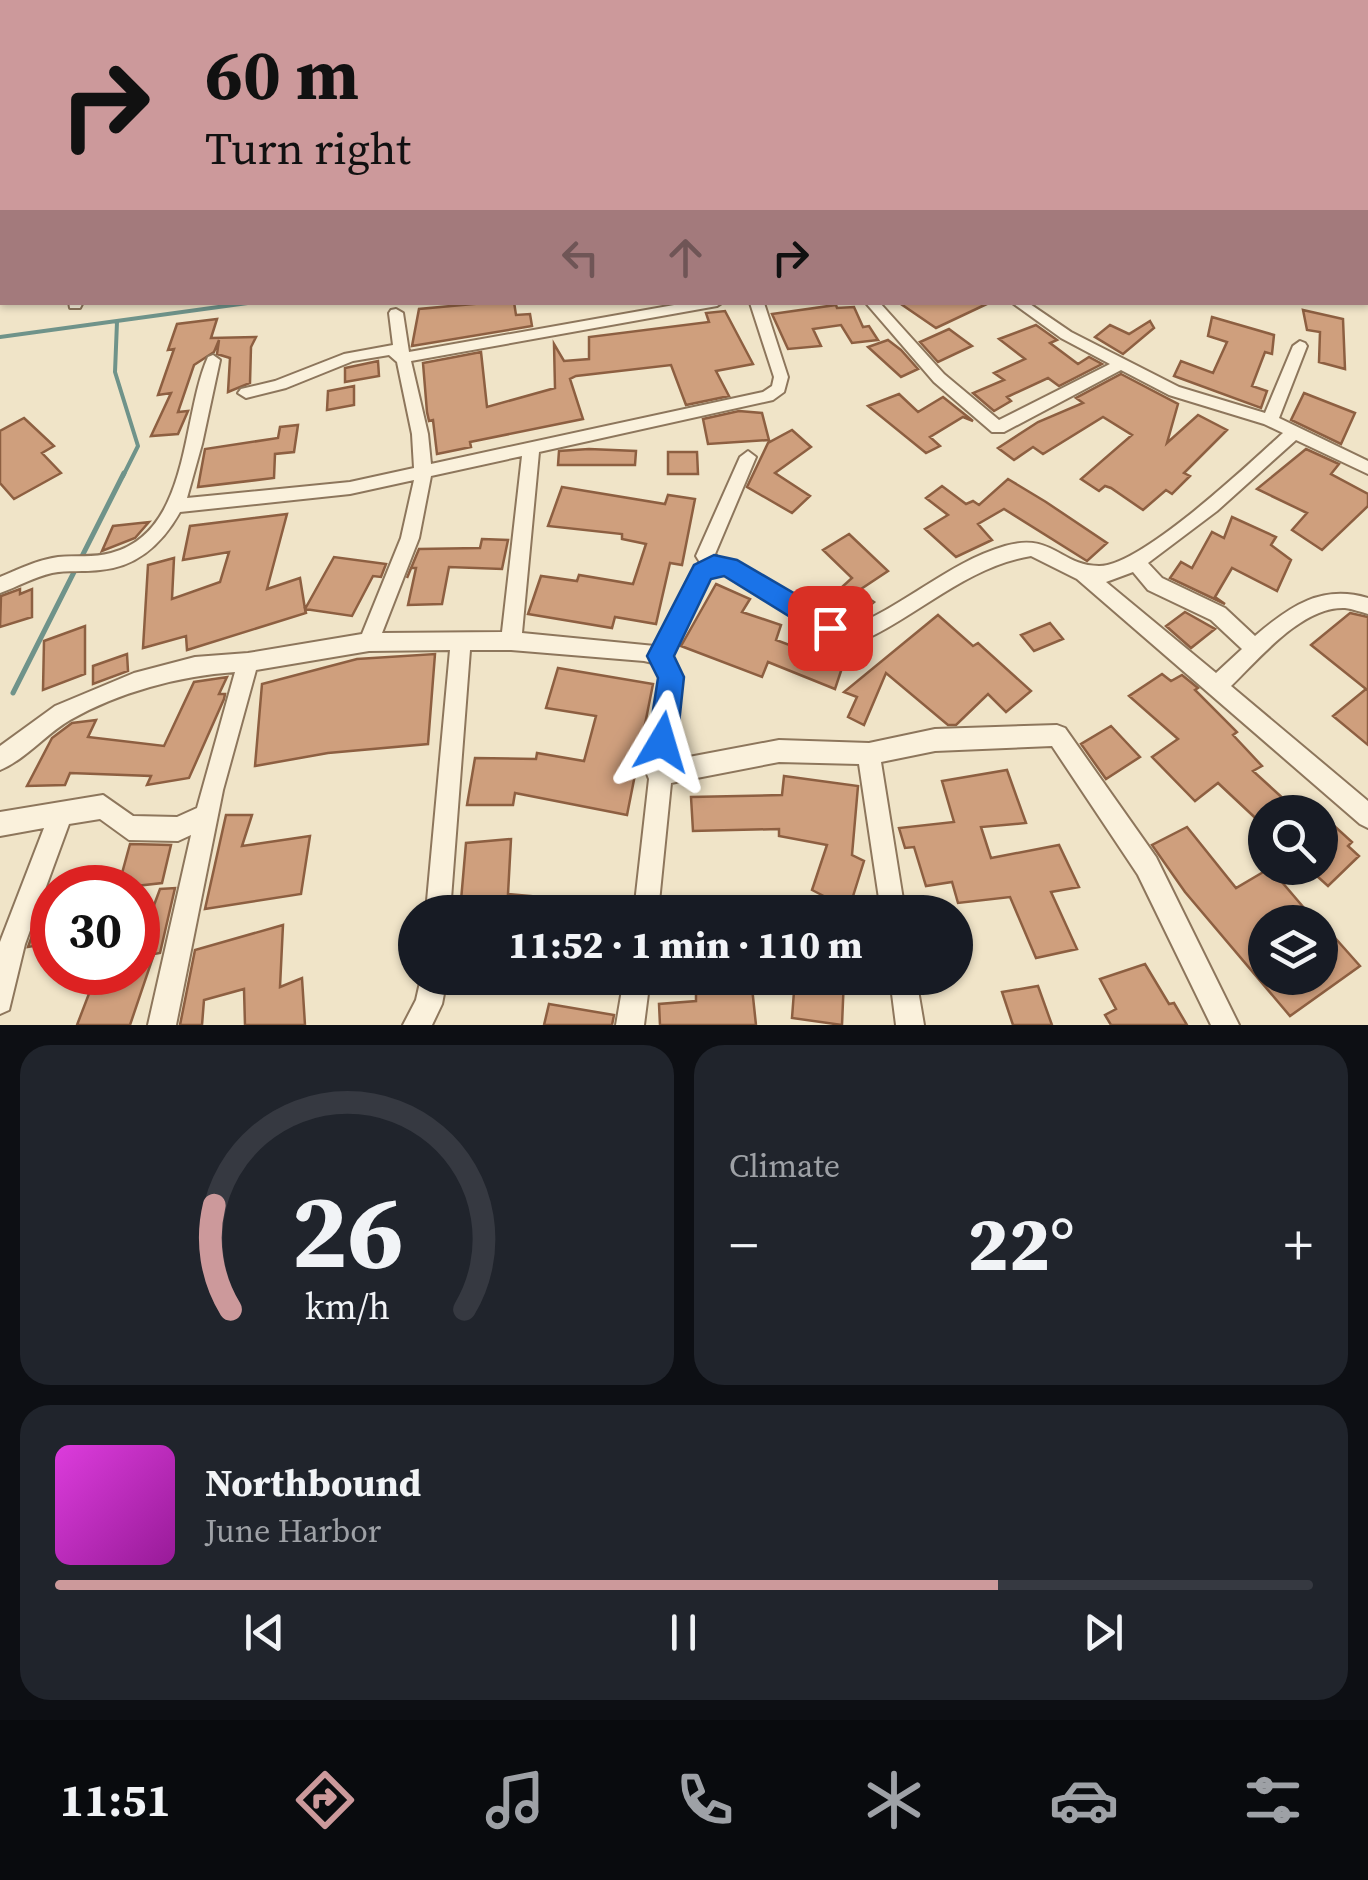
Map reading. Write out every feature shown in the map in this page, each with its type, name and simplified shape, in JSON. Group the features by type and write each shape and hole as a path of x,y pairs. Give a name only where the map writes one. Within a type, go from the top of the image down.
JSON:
{"street":[{"path":"399,358 700,305"},
{"path":"174,506 350,488 768,396 779,388 781,377 759,305"},
{"path":"875,305 939,378 998,428 1119,364"},
{"path":"1022,305 1119,364 1174,391 1270,420 1368,468"},
{"path":"369,642 415,519 423,473 418,423 399,358 396,312"},
{"path":"1270,420 1300,346"},
{"path":"246,393 280,385 337,359 393,350 399,358"},
{"path":"0,585 49,566 117,560 144,548 174,506 213,360"},
{"path":"1082,572 1118,571 1225,496 1295,431"},
{"path":"511,641 531,449"},
{"path":"748,457 705,556 714,565 729,567 847,638 874,628 994,558 1034,548 1082,572 1368,816"},
{"path":"1134,560 1155,584 1218,614 1256,650"},
{"path":"660,656 702,572 714,565"},
{"path":"1215,688 1302,612 1333,599 1368,606"},
{"path":"439,895 461,640"},
{"path":"0,760 63,713 134,683 196,666 248,662 369,642 461,640 511,641 660,656"},
{"path":"647,895 671,677 660,656"},
{"path":"162,1025 206,816 248,662"},
{"path":"658,774 779,751 870,754 936,740 1057,735 1147,866 1225,1025"},
{"path":"870,754 891,895"},
{"path":"0,824 103,807 128,828 166,829 206,816"},
{"path":"0,1002 12,944 62,813"},
{"path":"418,1025 431,995"},
{"path":"630,1025 634,995"},
{"path":"906,995 910,1025"}],"building":[{"path":"514,305 516,315 530,314 532,326 412,346 419,309"},
{"path":"836,305 854,307 863,327 869,326 878,340 852,343 841,325 813,329 821,346 788,349 772,314"},
{"path":"902,305 985,305 936,328"},
{"path":"1303,310 1343,319 1345,369 1319,362 1320,332 1307,330"},
{"path":"725,311 753,364 716,371 729,396 686,405 671,365 576,376 570,379 583,419 470,442 471,447 437,454 433,420 429,421 427,412 423,363 481,352 487,407 555,388 554,344 564,361 589,359 589,337 709,322 706,313"},
{"path":"1212,317 1274,335 1272,354 1265,352 1252,386 1267,391 1261,408 1174,376 1181,361 1213,373 1227,342 1208,336"},
{"path":"217,319 211,338 256,337 251,347 250,383 228,392 230,358 217,354 219,340 214,352 194,365 178,412 188,411 178,434 151,436 171,393 158,395 174,349 168,350 177,324"},
{"path":"1150,321 1154,328 1123,354 1095,337 1110,325 1129,334"},
{"path":"1036,325 1057,340 1050,343 1078,364 1089,357 1102,364 1059,386 1048,378 1007,397 1011,401 994,411 973,393 1004,380 994,373 1025,359 999,339"},
{"path":"949,329 972,346 938,362 920,342"},
{"path":"888,340 918,369 901,377 868,347"},
{"path":"378,361 379,376 345,382 345,368"},
{"path":"1121,374 1178,404 1167,443 1198,415 1227,430 1184,473 1190,476 1172,494 1166,490 1143,510 1111,488 1105,486 1099,491 1081,479 1132,435 1103,417 1043,454 1033,447 1014,460 998,448 1038,422 1083,403 1076,398"},
{"path":"354,386 354,405 327,410 328,391"},
{"path":"1304,393 1355,413 1341,444 1291,420"},
{"path":"899,394 918,412 943,397 973,421 963,417 930,437 940,446 926,453 868,406"},
{"path":"739,411 762,413 769,440 708,444 703,419"},
{"path":"24,418 54,446 42,453 61,473 14,499 0,483 0,431"},
{"path":"298,425 294,452 275,454 274,478 198,487 205,449 278,438 280,427"},
{"path":"792,430 811,447 775,473 810,496 792,513 747,487 768,443"},
{"path":"1306,449 1339,464 1331,474 1368,494 1368,506 1322,550 1292,530 1307,513 1257,489"},
{"path":"559,451 636,451 635,465 558,465"},
{"path":"668,452 697,452 698,474 668,474"},
{"path":"1008,479 1107,543 1087,561 1004,509 978,524 992,540 956,557 925,529 948,515 926,498 942,486 966,504 973,501 979,505"},
{"path":"562,487 665,504 668,495 695,499 682,565 670,563 656,624 615,617 612,628 528,614 541,576 577,581 579,575 633,584 646,544 622,539 622,534 548,526"},
{"path":"287,514 267,589 300,578 306,613 187,650 186,636 143,648 148,565 174,558 172,599 220,582 229,552 183,560 190,526"},
{"path":"1232,517 1276,537 1271,545 1291,560 1277,591 1232,568 1215,597 1225,604 1170,578 1181,562 1192,568 1212,532 1224,538"},
{"path":"149,522 135,538 102,551 113,526"},
{"path":"849,534 888,571 858,591 874,602 848,624 820,607 852,578 823,550"},
{"path":"482,539 508,540 502,569 449,567 442,604 408,605 416,568 411,568 419,549 480,548"},
{"path":"334,557 386,564 381,577 373,576 352,616 305,609"},
{"path":"716,584 750,599 742,612 781,625 776,640 843,665 835,689 768,662 762,677 681,646"},
{"path":"20,589 20,594 32,589 32,617 0,627 1,596"},
{"path":"1185,612 1215,629 1191,648 1166,626"},
{"path":"1350,613 1368,617 1368,745 1333,716 1366,689 1311,645"},
{"path":"938,615 973,646 978,643 1031,691 1006,712 988,694 956,725 948,725 886,673 864,725 848,717 857,697 844,692"},
{"path":"1050,623 1063,639 1034,651 1021,635"},
{"path":"85,626 85,674 43,690 44,641"},
{"path":"127,654 128,671 93,684 93,666"},
{"path":"435,654 428,744 328,753 255,766 262,684 357,659"},
{"path":"558,668 653,684 627,815 515,793 513,805 467,805 475,758 536,759 537,753 584,761 596,716 546,708"},
{"path":"1162,674 1171,681 1182,675 1237,732 1233,735 1262,766 1253,771 1279,795 1248,795 1248,811 1218,783 1195,801 1152,757 1178,739 1129,696"},
{"path":"227,677 219,694 225,694 224,699 189,778 147,785 151,776 70,773 65,785 27,786 52,738 72,723 96,720 88,737 164,746 194,682"},
{"path":"1111,726 1140,757 1106,779 1081,744"},
{"path":"1007,770 1026,823 981,827 991,858 1059,845 1079,887 1051,892 1077,949 1036,958 1010,897 973,901 973,895 956,895 952,882 926,886 914,847 905,848 899,828 954,822 942,781"},
{"path":"784,776 858,786 852,855 864,861 853,895 822,895 812,890 827,845 779,836 779,829 693,831 691,797 782,795"},
{"path":"226,815 252,815 242,846 310,836 301,894 205,909"},
{"path":"1187,827 1236,888 1248,881 1248,885 1284,885 1302,905 1248,905 1248,966 1185,892 1152,845"},
{"path":"1338,829 1352,842 1348,846 1359,856 1338,876"},
{"path":"511,839 508,894 519,895 461,895 466,843"},
{"path":"130,844 171,845 162,883 160,865 124,865"},
{"path":"175,888 160,953 160,889"},
{"path":"283,925 280,987 302,978 305,1025 245,1025 244,989 204,1000 202,1025 180,1025 195,950"},
{"path":"1338,941 1360,966 1338,982"},
{"path":"1145,964 1187,1025 1111,1025 1105,1015 1116,1009 1100,979"},
{"path":"1038,986 1052,1025 1013,1025 1002,992"},
{"path":"88,995 140,995 130,1025 77,1025"},
{"path":"696,995 753,995 756,1025 660,1025 659,1004 696,1001"},
{"path":"794,995 843,995 842,1025 792,1018"},
{"path":"1272,995 1319,995 1290,1016"},
{"path":"549,1004 614,1015 612,1025 544,1025"}],"waterway":[{"path":"0,337 233,305"},
{"path":"117,322 115,372 138,446 123,476"},
{"path":"13,693 124,473"}],"route":[{"path":"662,742 671,677 660,656 702,572 714,565 729,567 830,628"}]}
